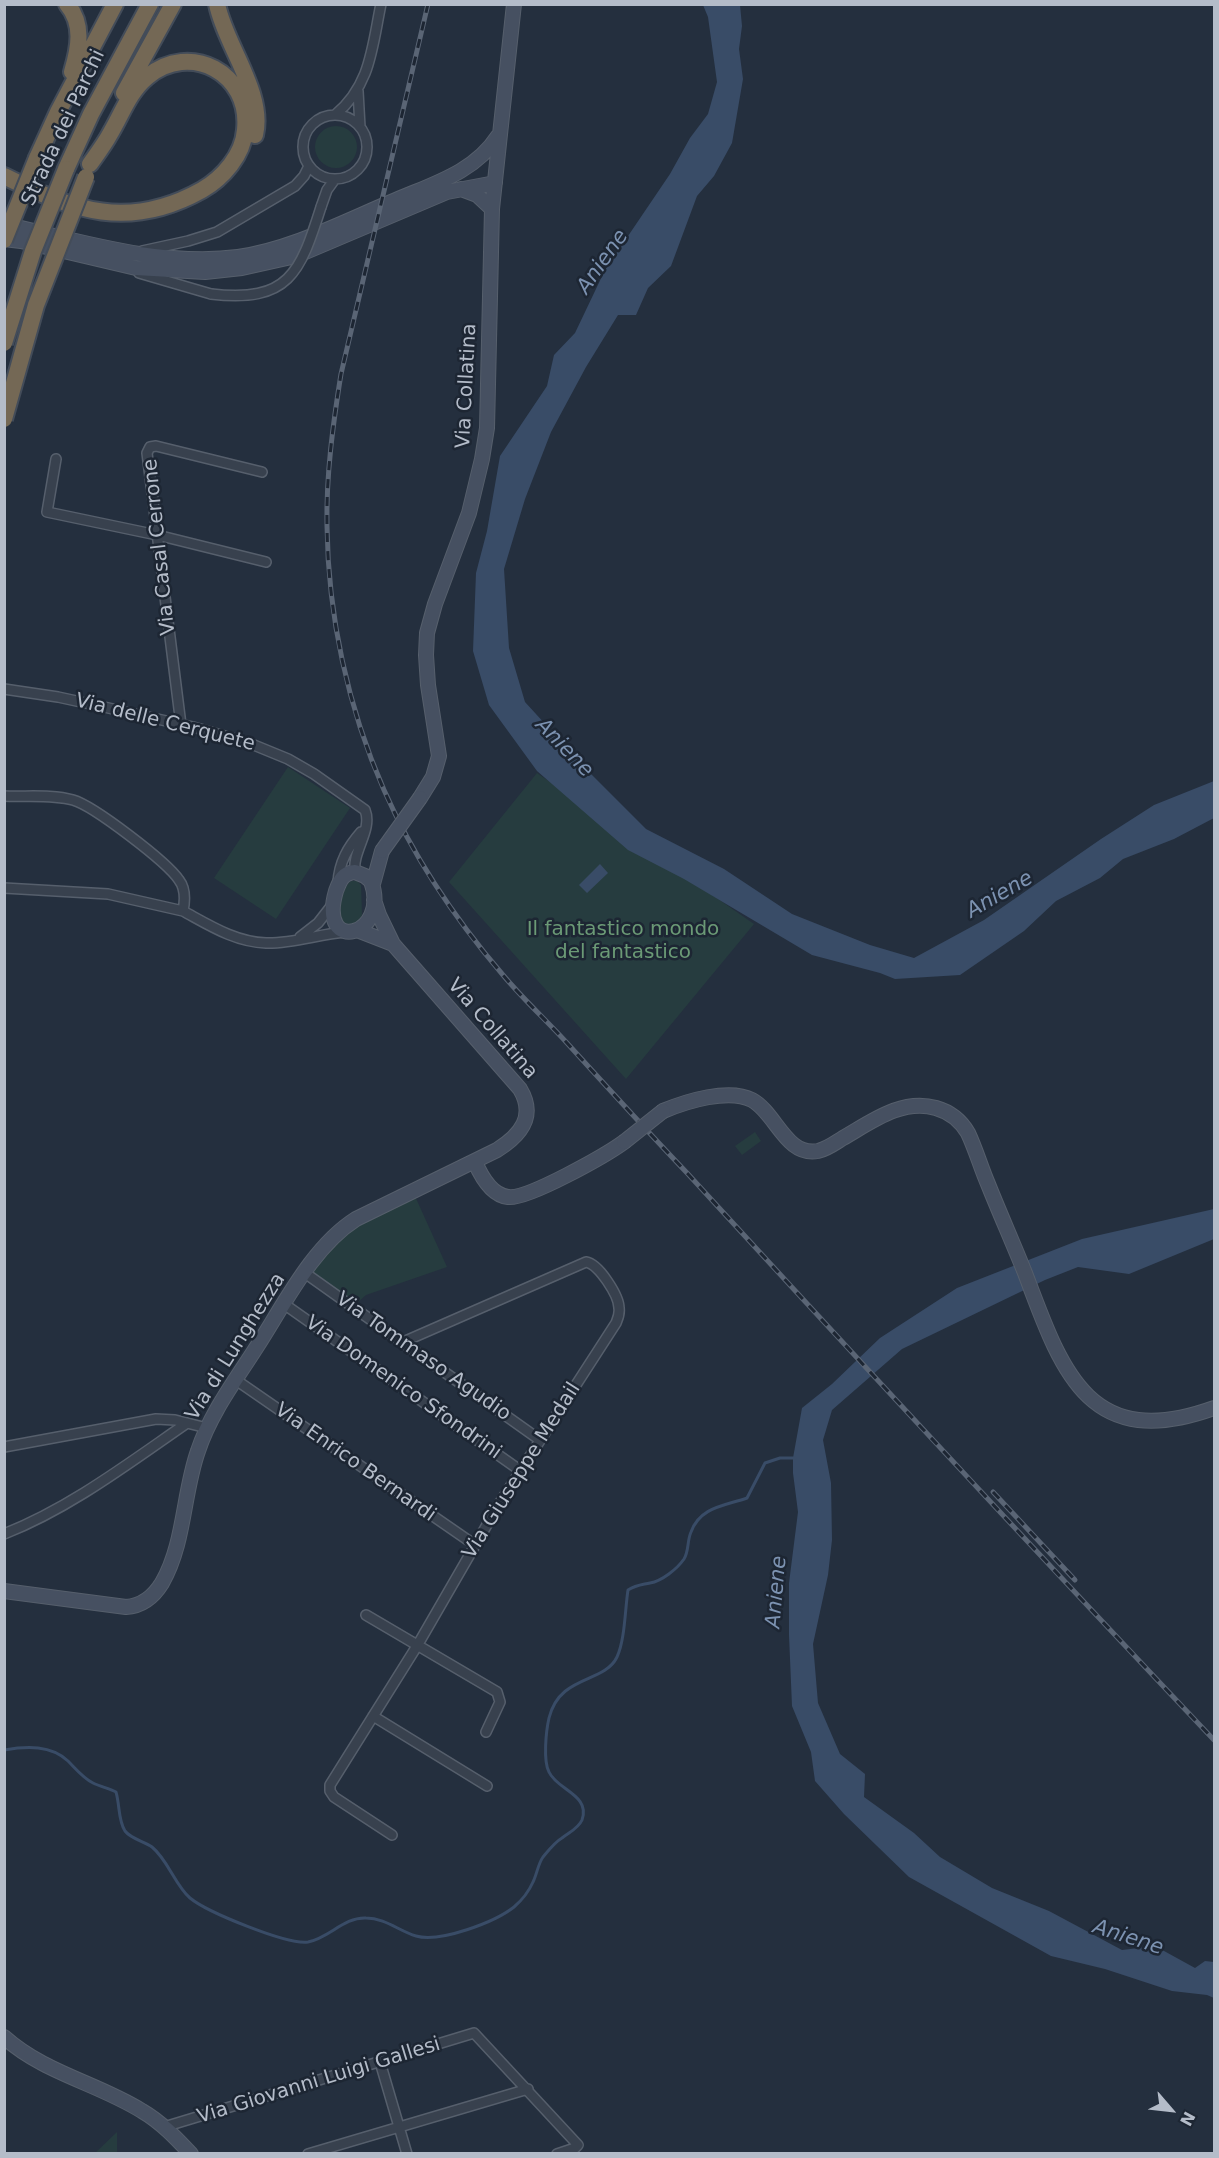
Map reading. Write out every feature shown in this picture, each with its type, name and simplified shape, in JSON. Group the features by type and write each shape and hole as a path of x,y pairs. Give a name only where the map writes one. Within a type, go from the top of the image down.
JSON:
{"highway":[{"path":"58,112 74,64 79,33 76,18 67,4"},
{"path":"4,240 58,112 115,4"},
{"name":"Strada dei Parchi","path":"4,302 24,246 61,166 96,78 137,4"},
{"name":"Strada dei Parchi","path":"4,343 61,166 150,4"},
{"path":"4,419 40,295 88,171 129,82 172,4"},
{"path":"4,189 39,205 70,215 98,222 125,224 148,222 170,216 192,207 221,188 232,177 245,157 255,135 257,123 253,99 227,37 217,4"},
{"path":"4,176 44,195 87,209 131,213 171,205 212,184 228,168 238,153 246,123 239,94 227,78 214,68 188,62 167,66 147,77 133,92 88,171"}],"street":[{"path":"335,115 358,91 370,61 381,4"},
{"name":"Via Collatina","path":"357,872 365,870 382,851 420,798 433,777 439,756 428,685 427,633 435,603 469,513 487,428 492,209 513,4"},
{"path":"358,91 360,128"},
{"path":"335,115 344,117 360,128 365,136 365,156 361,165 354,172 335,179 316,173 309,166 304,155 303,144 306,132 314,123 323,117 335,115"},
{"path":"4,224 122,252 154,257 238,257 290,244 440,181 480,158 500,134"},
{"path":"122,252 146,251 217,232 295,186 309,166"},
{"path":"440,181 470,178 495,183"},
{"path":"87,257 211,294 238,297 267,292 280,284 296,269 304,255 327,190 335,179"},
{"path":"4,240 21,241 136,268 159,271 205,272 242,268 297,256 423,202 459,189 495,183"},
{"path":"459,189 477,195 492,209"},
{"name":"Via Casal Cerrone","path":"181,725 147,458 150,447 158,446 262,472"},
{"path":"56,459 47,512 158,535 266,562"},
{"name":"Via delle Cerquete","path":"4,689 58,696 249,743 288,759 361,806 367,816 367,825"},
{"path":"4,796 65,798 84,804 144,848 178,878 183,889 183,911"},
{"path":"357,872 356,852 367,825"},
{"path":"338,886 344,856 367,825"},
{"name":"Via Collatina","path":"373,884 382,851"},
{"path":"4,888 108,894 183,911 242,939 266,943 354,931 369,922 374,900 373,884 357,872"},
{"path":"354,931 342,929 334,922 332,905 343,876 357,872"},
{"name":"Via Collatina","path":"374,900 393,944 515,1082 526,1101 526,1119 518,1133 501,1148 475,1162"},
{"path":"295,939 318,923 332,905"},
{"name":"Via Collatina","path":"354,931 393,944"},
{"path":"475,1162 485,1181 493,1190 504,1196 517,1197 569,1173 624,1142 663,1111 717,1096 739,1096 752,1100 793,1144 804,1150 814,1151 827,1148 885,1114 899,1109 918,1106 941,1110 959,1121 969,1135 1040,1314 1071,1378 1089,1397 1111,1411 1136,1420 1154,1422 1174,1420 1215,1408"},
{"name":"Via di Lunghezza","path":"4,1591 126,1607 137,1605 150,1598 162,1582 171,1561 194,1464 207,1428 284,1304 327,1243 352,1221 475,1162"},
{"name":"Via Giuseppe Medail","path":"392,1835 334,1797 329,1789 417,1646 475,1545 619,1317 617,1299 594,1264 583,1263 403,1342"},
{"name":"Via Tommaso Agudio","path":"305,1273 540,1440"},
{"name":"Via Domenico Sfondrini","path":"284,1304 521,1471"},
{"name":"Via Enrico Bernardi","path":"236,1380 475,1545"},
{"path":"4,1447 156,1419 170,1419 207,1428"},
{"path":"4,1534 94,1486 187,1423"},
{"path":"366,1615 497,1692 500,1702 486,1732"},
{"path":"374,1716 487,1786"},
{"name":"Via Giovanni Luigi Gallesi","path":"164,2127 474,2033 528,2089"},
{"path":"4,2037 43,2064 136,2107 164,2127 191,2154"},
{"path":"380,2062 406,2154"},
{"path":"308,2154 528,2089 578,2145 557,2154"}],"green space":[{"path":"336,126 351,132 357,147 351,162 336,168 321,162 315,147 321,132"},
{"path":"288,767 350,808 276,919 214,878"},
{"name":"Il fantastico mondo del fantastico","path":"537,773 754,924 626,1079 449,882"},
{"path":"351,881 357,881 361,885 362,915 359,921 350,924 344,922 340,910 343,893"},
{"path":"755,1132 761,1141 742,1155 735,1146"},
{"path":"414,1194 447,1267 366,1295 356,1304 310,1272 355,1223"},
{"path":"117,2132 117,2153 95,2153"}],"water":[{"name":"Aniene","path":"703,5 740,5 742,26 739,49 743,79 732,143 714,176 697,196 671,266 648,288 636,315 618,315 586,367 551,432 525,499 504,569 509,648 525,702 590,773 646,829 724,869 792,914 870,945 914,958 984,920 1154,805 1214,781 1214,818 1174,839 1123,859 1100,878 1056,901 1024,931 960,975 895,979 812,955 684,879 628,850 537,771 489,705 473,651 476,573 487,531 500,456 547,386 554,355 575,333 605,270 708,114 717,82 708,17"},
{"path":"600,864 608,873 587,893 579,885"},
{"path":"1214,1209 1214,1239 1129,1274 1078,1267 1045,1280 902,1349 832,1410 823,1440 831,1483 832,1540 828,1575 813,1644 818,1703 840,1754 865,1774 864,1797 914,1833 940,1857 992,1888 1049,1911 1122,1950 1155,1946 1195,1968 1205,1961 1214,1962 1214,1998 1207,1995 1172,1991 1105,1969 1051,1956 909,1877 844,1814 815,1781 811,1752 792,1706 789,1583 798,1512 793,1458 802,1408 832,1384 880,1338 957,1288 1082,1239"}],"waterway":[{"path":"4,1750 46,1749 68,1761 89,1781 116,1792 121,1822 125,1831 158,1852 190,1898 213,1911 266,1933 298,1942 308,1942 351,1921 366,1918 386,1922 410,1934 426,1937 453,1934 481,1925 505,1913 519,1902 531,1885 543,1857 554,1844 576,1828 582,1820 582,1804 553,1778 547,1767 546,1746 549,1718 562,1694 572,1686 611,1666 617,1657 623,1633 628,1590 655,1582 677,1567 686,1556 691,1532 700,1517 714,1509 747,1498 765,1463 780,1458 795,1458"}],"railway":[{"path":"428,4 341,374 329,469 328,560 336,627 350,694 371,759 384,790 408,840 452,910 511,984 1214,1740"},
{"path":"993,1492 1075,1580"}]}
